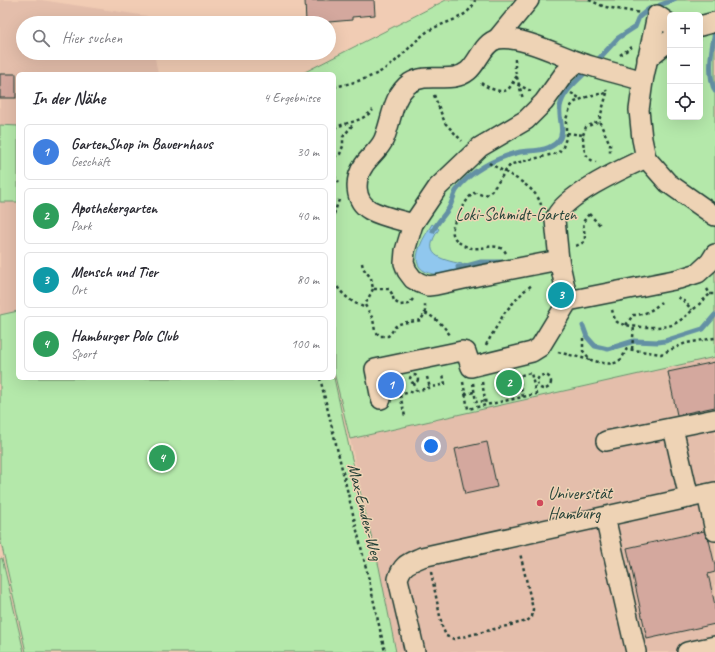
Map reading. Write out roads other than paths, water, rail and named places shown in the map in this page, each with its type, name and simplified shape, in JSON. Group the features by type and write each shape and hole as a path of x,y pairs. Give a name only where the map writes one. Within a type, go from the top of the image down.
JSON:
{"lane":[{"path":"413,224 370,210 362,203 356,186 363,166 382,144 389,126 395,99 410,82 428,77 456,78 468,71 486,47 497,39 529,0"},
{"path":"654,13 661,37 647,58 639,110 642,139 646,158 668,183 715,216"},
{"path":"512,21 516,40"},
{"path":"703,25 715,22"},
{"path":"497,39 506,38 516,40 579,62 643,81"},
{"path":"565,254 428,286 413,278 407,271 404,263 405,252 413,224 438,187 480,146 526,120 544,102 564,74 579,62"},
{"path":"381,399 375,369 462,351 466,352 471,367 532,352 540,347 568,301 565,254 555,220 557,213 573,198 612,168 646,158"},
{"path":"568,301 679,279 698,273 710,262 715,254"},
{"path":"606,441 715,419"},
{"path":"673,428 704,495 715,531"},
{"path":"415,652 398,579 400,570 408,563 428,556 704,495"},
{"path":"605,517 636,652"},
{"path":"687,652 715,646"}],"water":[{"path":"432,224 439,229 434,238 432,250 440,258 462,264 464,273 430,273 423,270 418,265 417,257 420,246"}],"waterway":[{"path":"660,5 674,0"},
{"path":"595,63 618,38 635,27 639,17 649,9"},
{"path":"715,32 710,70 715,91"},
{"path":"433,231 449,208 456,191 468,177 476,171 511,154 545,149 554,145 558,141 562,133 560,108 563,98 588,70"},
{"path":"458,267 481,262 502,262"},
{"path":"583,326 587,337 595,346 608,349 634,341 665,341 703,329 715,315"}],"place":[{"name":"Mensch und Tier","path":"561,295"},
{"name":"Apothekergarten","path":"509,383"},
{"name":"GartenShop im Bauernhaus","path":"391,385"},
{"name":"Hamburger Polo Club","path":"162,458"},
{"name":"Universität Hamburg","path":"540,503"}],"park label":[{"name":"Loki-Schmidt-Garten","path":"516,214"}]}
